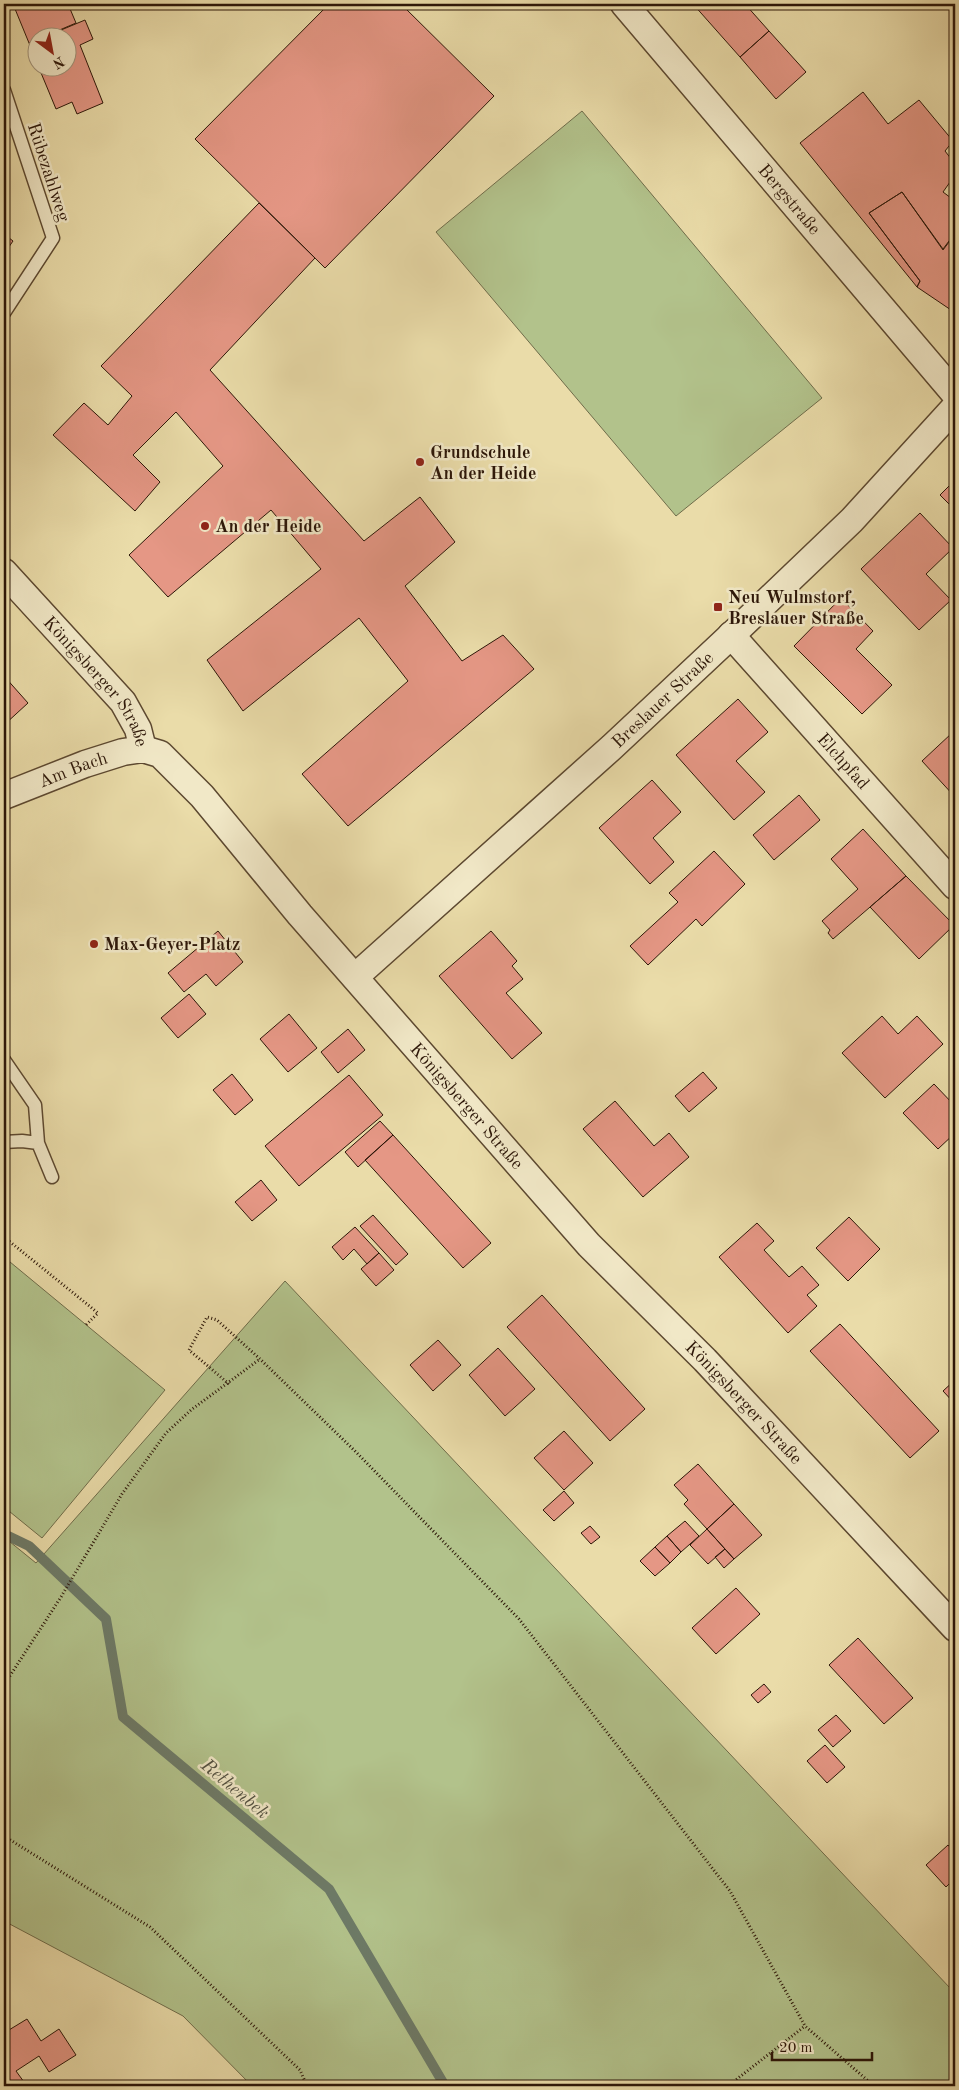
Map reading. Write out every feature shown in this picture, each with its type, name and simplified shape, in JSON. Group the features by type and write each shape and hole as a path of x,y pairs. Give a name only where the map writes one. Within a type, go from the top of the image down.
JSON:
{"street":[{"name":"Bergstraße","path":"624,4 955,394"},
{"name":"Breslauer Straße","path":"354,977 612,747 731,635 852,520 955,407"},
{"name":"Königsberger Straße","path":"4,572 123,702 138,729 143,749 160,754 182,775 354,977 589,1245 704,1360 955,1628"},
{"name":"Elchpfad","path":"731,635 955,886"},
{"name":"Am Bach","path":"4,796 85,764 123,752 143,749"}],"lane":[{"name":"Rübezahlweg","path":"4,90 53,238 4,313"},
{"path":"4,1060 35,1105 38,1143 52,1178"},
{"path":"4,1142 22,1141 38,1143"}],"path":[{"path":"4,1237 98,1313 86,1325"},
{"path":"229,1384 189,1350 207,1317 217,1320 260,1359 356,1452 519,1619 730,1891 805,2026 874,2086"},
{"path":"4,1685 61,1597 122,1494 166,1433 191,1410 229,1384 260,1359"},
{"path":"4,1836 150,1927 300,2070 307,2086"},
{"path":"728,2086 805,2026"}],"green space":[{"path":"582,111 822,398 676,516 436,232"},
{"path":"4,1257 165,1390 42,1538 4,1507"},
{"path":"285,1281 950,1988 955,2018 955,2086 252,2086 183,2016 4,1921 4,1537 36,1563"}],"building":[{"path":"13,4 58,4 59,7 68,4 76,23 64,28 28,28 28,41"},
{"path":"329,4 401,4 494,96 325,268 195,139"},
{"path":"693,4 745,4 769,31 740,57"},
{"path":"85,20 93,39 80,45 103,103 77,114 72,102 56,109 43,78 78,78 78,28 66,28"},
{"path":"769,31 806,72 776,99 740,57"},
{"path":"863,92 888,124 919,100 953,141 945,151 955,164 955,175 943,192 955,201 955,233 943,249 902,192 869,213 920,281 917,287 800,143"},
{"path":"902,192 943,250 955,234 954,312 917,287 920,281 869,213"},
{"name":"An der Heide","path":"259,203 315,258 210,370 364,541 420,497 455,542 405,586 462,661 503,635 534,669 348,826 302,774 408,681 359,618 243,711 207,660 321,569 271,510 168,597 129,555 223,466 176,412 133,455 160,482 135,511 53,435 84,403 108,425 132,396 101,366"},
{"path":"4,234 13,241 4,254"},
{"path":"955,480 955,510 940,495"},
{"path":"920,513 953,548 926,574 951,600 919,630 861,569"},
{"path":"841,598 873,631 856,649 892,685 862,714 794,646"},
{"path":"4,676 28,703 4,725"},
{"path":"738,699 768,732 736,761 765,792 734,820 676,755"},
{"path":"952,733 955,737 955,797 922,761"},
{"path":"652,780 681,812 653,838 674,862 650,884 599,828"},
{"path":"799,795 820,820 774,860 753,835"},
{"path":"863,829 906,876 833,939 828,933 830,930 822,921 858,889 831,859"},
{"path":"714,851 745,884 702,926 696,919 648,965 630,946 678,902 669,893"},
{"path":"906,876 954,925 919,959 870,907"},
{"path":"218,931 243,962 216,986 206,974 184,992 168,973"},
{"path":"491,931 517,961 512,966 523,979 506,993 542,1033 512,1059 439,976"},
{"path":"189,994 206,1014 178,1038 161,1018"},
{"path":"289,1014 317,1048 288,1072 260,1039"},
{"path":"882,1016 898,1034 917,1016 943,1044 885,1098 842,1053"},
{"path":"348,1029 365,1050 338,1073 321,1052"},
{"path":"703,1072 717,1088 689,1112 675,1096"},
{"path":"232,1074 253,1100 235,1115 213,1090"},
{"path":"349,1075 383,1115 299,1186 265,1146"},
{"path":"934,1084 955,1106 955,1133 938,1149 903,1113"},
{"path":"615,1101 654,1146 669,1133 689,1157 643,1197 583,1129"},
{"path":"380,1121 393,1135 358,1167 345,1152"},
{"path":"393,1135 491,1243 463,1268 365,1160"},
{"path":"261,1180 277,1200 252,1221 235,1202"},
{"path":"373,1215 408,1254 396,1265 360,1226"},
{"path":"849,1217 880,1249 848,1281 816,1248"},
{"path":"757,1223 774,1241 764,1250 789,1277 802,1266 819,1285 807,1295 817,1306 788,1333 719,1257"},
{"path":"355,1227 379,1253 367,1264 354,1249 343,1260 332,1247"},
{"path":"379,1253 394,1270 376,1286 361,1269"},
{"path":"542,1295 645,1409 610,1441 507,1327"},
{"path":"840,1324 939,1431 910,1458 810,1351"},
{"path":"438,1340 461,1365 433,1391 410,1365"},
{"path":"498,1348 535,1389 505,1416 469,1375"},
{"path":"955,1380 955,1404 943,1391"},
{"path":"564,1431 593,1463 564,1490 534,1458"},
{"path":"698,1464 734,1504 707,1529 684,1504 688,1500 674,1485"},
{"path":"564,1491 574,1503 554,1521 543,1510"},
{"path":"734,1504 762,1535 734,1559 707,1529"},
{"path":"685,1521 699,1536 681,1552 667,1536"},
{"path":"590,1526 600,1537 591,1544 581,1533"},
{"path":"707,1529 725,1549 708,1564 690,1545"},
{"path":"667,1536 681,1552 670,1563 655,1547"},
{"path":"655,1547 670,1563 655,1576 640,1561"},
{"path":"725,1549 734,1559 724,1568 715,1557"},
{"path":"736,1588 760,1614 716,1654 692,1628"},
{"path":"858,1638 913,1698 884,1724 829,1665"},
{"path":"764,1684 771,1692 758,1703 751,1695"},
{"path":"836,1715 851,1731 833,1747 818,1730"},
{"path":"825,1745 845,1767 827,1783 807,1761"},
{"path":"948,1845 955,1853 955,1878 946,1887 926,1865"},
{"path":"27,2019 41,2041 59,2029 76,2055 49,2072 39,2056 16,2071 24,2082 17,2086 4,2086 4,2033"}],"waterway":[{"name":"Rethenbek","path":"4,1534 29,1546 106,1619 123,1717 329,1889 445,2086"}],"place":[{"name":"Grundschule An der Heide","path":"420,462"},
{"name":"An der Heide","path":"205,526"},
{"name":"Neu Wulmstorf, Breslauer Straße","path":"718,607"},
{"name":"Max-Geyer-Platz","path":"94,944"}]}
